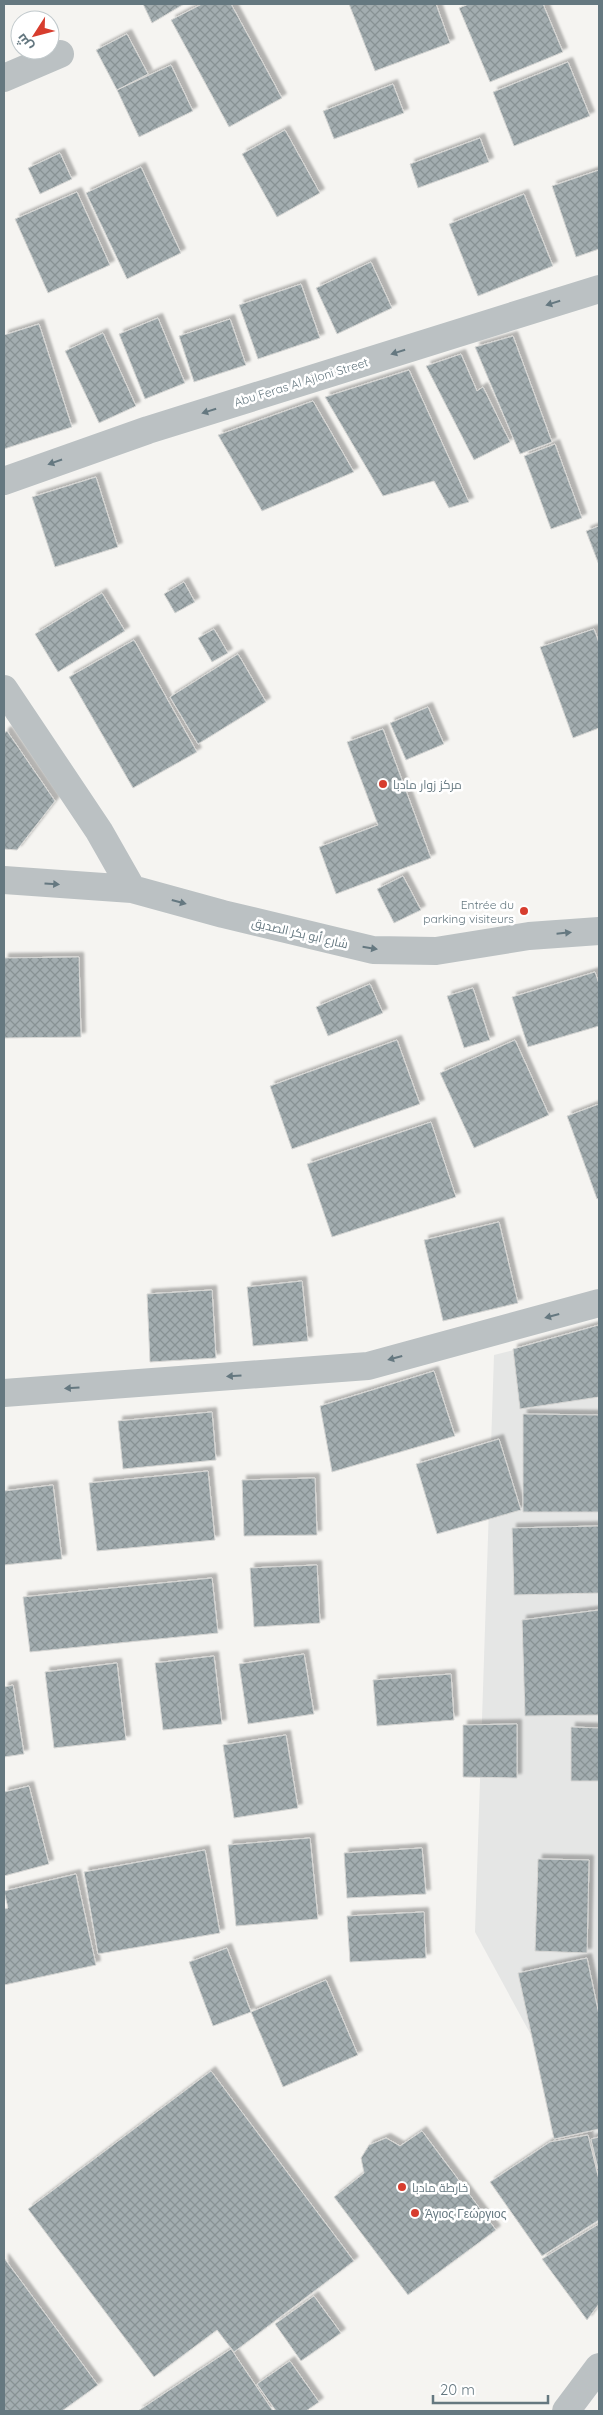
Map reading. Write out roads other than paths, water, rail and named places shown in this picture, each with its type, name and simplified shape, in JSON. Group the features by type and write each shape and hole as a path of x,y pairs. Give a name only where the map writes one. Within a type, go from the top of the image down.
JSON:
{"street":[{"path":"4,78 46,60"},
{"name":"Abu Feras Al Ajloni Street","path":"4,481 148,430 599,289"},
{"path":"4,689 99,831 132,889"},
{"name":"شارع أبو بكر الصديق","path":"4,880 132,889 223,914 373,950 436,951 529,936 599,930"},
{"path":"4,1393 368,1366 599,1303"},
{"path":"566,2411 599,2366"}],"place":[{"name":"مركز زوار مادبا","path":"383,784"},
{"name":"Entrée du parking visiteurs","path":"524,911"},
{"name":"خارطة مادبا","path":"402,2187"},
{"name":"Άγιος Γεώργιος","path":"415,2213"}]}
